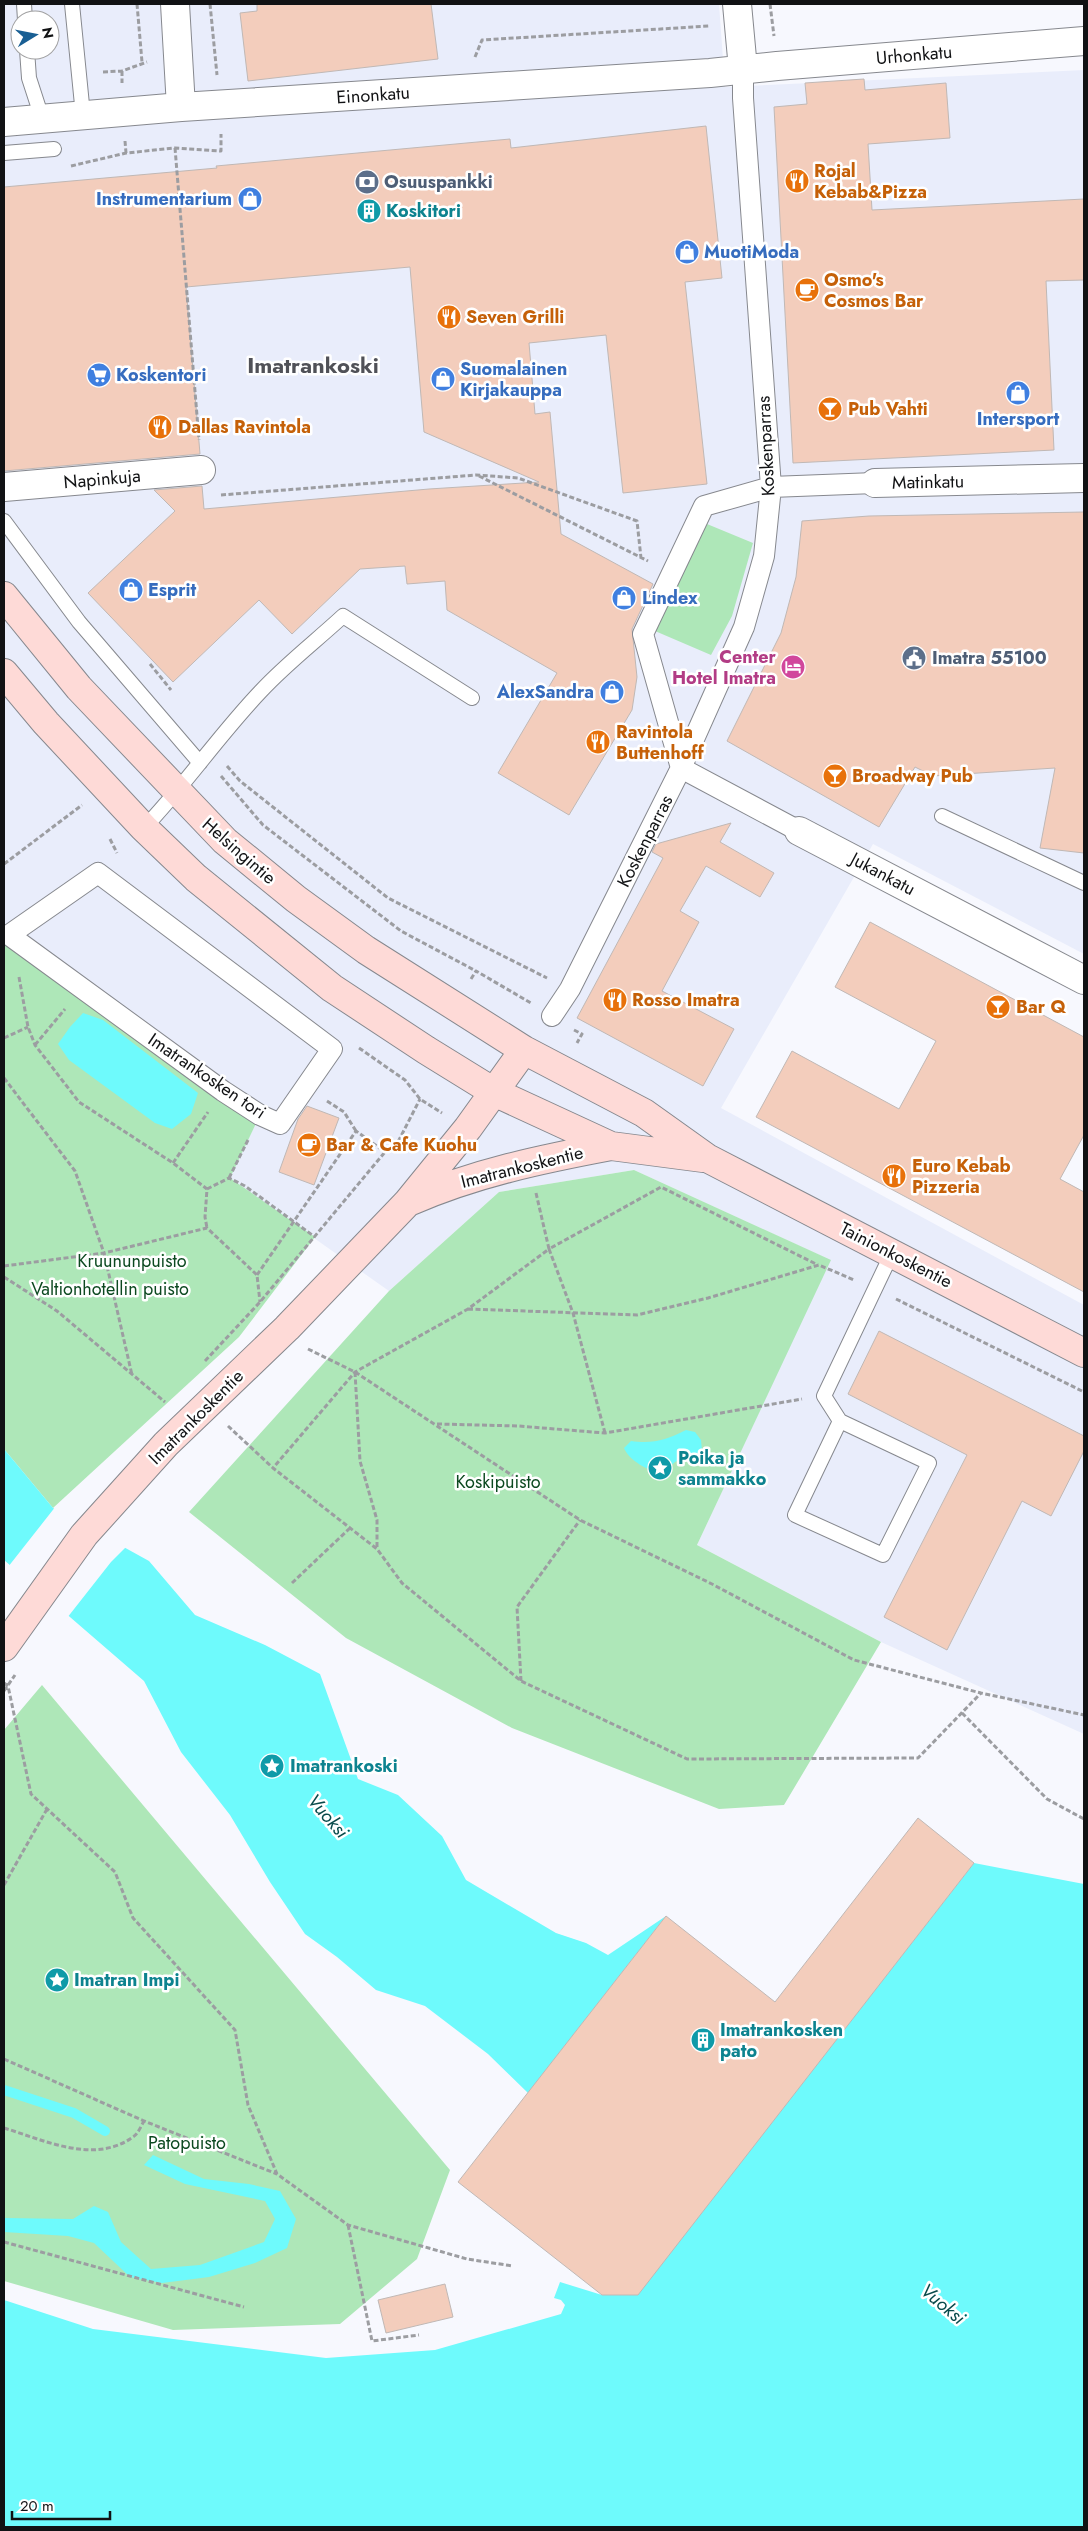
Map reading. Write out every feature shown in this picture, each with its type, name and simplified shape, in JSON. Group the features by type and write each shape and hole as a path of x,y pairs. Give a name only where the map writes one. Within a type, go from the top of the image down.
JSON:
{"main road":[{"name":"Helsingintie","path":"4,596 78,688 177,794 225,841 304,904 366,950 524,1050"},
{"path":"4,673 46,723 144,828 196,878 332,988 494,1092"},
{"name":"Imatrankoskentie","path":"4,1647 84,1535 166,1444 287,1328 363,1246 407,1203 468,1128 524,1050"},
{"name":"Tainionkoskentie","path":"524,1050 644,1113 707,1158 1084,1353"},
{"name":"Tainionkoskentie","path":"494,1092 611,1146 707,1158"},
{"name":"Imatrankoskentie","path":"407,1203 481,1174 529,1162 611,1146"}],"street":[{"path":"175,4 181,107"},
{"path":"737,4 743,69"},
{"name":"Urhonkatu","path":"743,69 1084,41"},
{"name":"Einonkatu","path":"4,122 181,107 710,73 743,69"},
{"name":"Koskenparras","path":"552,1016 570,989 681,768 744,626 764,556 771,487 743,98 743,69"},
{"name":"Napinkuja","path":"4,487 201,470"},
{"name":"Matinkatu","path":"681,768 643,634 704,506 771,487 1084,478"},
{"name":"Jukankatu","path":"681,768 1084,980"},
{"name":"Imatrankosken tori","path":"98,873 332,1049 280,1124 260,1115 223,1091 9,935 98,873"}],"lane":[{"path":"72,4 83,115"},
{"path":"28,60 29,78 42,118"},
{"path":"4,153 54,149"},
{"path":"4,521 79,622 200,763"},
{"path":"144,828 177,794 212,747 261,690 343,616 472,698"},
{"path":"942,816 1084,883"},
{"path":"840,1421 795,1515 883,1555 929,1463 840,1421 824,1396 892,1253"}],"path":[{"path":"137,4 142,62"},
{"path":"472,65 482,40 714,25"},
{"path":"78,74 122,71 142,62 215,56"},
{"path":"175,148 203,496 476,475 518,478 637,521 641,558"},
{"path":"64,168 126,153 175,148 221,151"},
{"path":"476,475 671,572"},
{"path":"212,747 240,781 388,898 570,989"},
{"path":"4,864 88,800"},
{"path":"9,935 28,1027 34,1045 79,1102 173,1163 207,1189"},
{"path":"34,1045 82,989"},
{"path":"4,1038 28,1027"},
{"path":"4,1078 75,1171 104,1253 132,1375"},
{"path":"404,1080 420,1099 468,1128"},
{"path":"306,1086 344,1112 356,1131 385,1152"},
{"path":"173,1163 223,1091"},
{"path":"199,1367 260,1302 385,1152 399,1140 420,1099"},
{"path":"207,1189 229,1178 260,1115"},
{"path":"260,1302 257,1275 356,1131"},
{"path":"529,1162 549,1249 573,1313 605,1433"},
{"path":"229,1178 293,1220 315,1237"},
{"path":"274,1468 355,1372 468,1309 549,1249 661,1187 819,1265 876,1289 1084,1392"},
{"path":"207,1189 205,1217 207,1228 257,1275"},
{"path":"4,1266 104,1253 207,1228"},
{"path":"468,1309 637,1315 708,1298 819,1265"},
{"path":"4,1277 57,1312 165,1403 172,1395"},
{"path":"307,1348 355,1372 580,1520 712,1584 854,1660 981,1693 1084,1715"},
{"path":"355,1372 360,1461 377,1520 376,1549"},
{"path":"436,1424 518,1426 605,1433 824,1396"},
{"path":"225,1422 274,1468 376,1549 402,1583 521,1682 687,1758 918,1758 981,1693"},
{"path":"521,1682 517,1607 580,1520"},
{"path":"292,1583 350,1528"},
{"path":"4,1683 8,1686 31,1794 115,1872 133,1918 235,2030 248,2105 276,2174"},
{"path":"4,1691 8,1686"},
{"path":"962,1713 1047,1799 1084,1819"},
{"path":"4,1886 47,1808"},
{"path":"4,2059 144,2121 276,2174 348,2225 468,2259 513,2266"},
{"path":"4,2128 76,2150 108,2148 134,2137 144,2121"},
{"path":"348,2225 372,2341 419,2335"},
{"path":"4,2242 244,2307"}],"shaded area":[{"path":"4,4 719,4 725,87 1084,70 1084,954 873,844 721,1108 1084,1305 1084,1734 881,1642 697,1545 830,1260 634,1170 499,1192 389,1291 229,1178 260,1115 4,939"}],"green space":[{"path":"707,524 753,543 732,616 711,655 655,631"},
{"name":"Kruununpuisto","path":"4,939 260,1115 230,1178 315,1237 239,1337 53,1508 4,1449"},
{"name":"Koskipuisto","path":"634,1170 831,1260 697,1545 881,1642 784,1805 719,1809 512,1728 346,1638 189,1512 389,1291 499,1192"},
{"name":"Patopuisto","path":"42,1685 450,2170 417,2259 340,2324 173,2330 4,2281 4,1730"}],"water":[{"path":"83,1013 103,1020 198,1093 191,1114 172,1129 155,1123 69,1060 58,1044"},
{"path":"686,1430 695,1432 701,1440 702,1451 693,1459 677,1461 666,1472 654,1471 642,1466 631,1458 624,1448 631,1441 646,1442 659,1440"},
{"name":"Imatrankoski","path":"4,1449 53,1508 149,1561 195,1615 265,1645 320,1674 358,1779 398,1795 442,1836 466,1880 556,1933 586,1943 608,1955 666,1916 528,2093 488,2054 425,2006 376,1990 337,1957 305,1934 270,1882 230,1815 181,1752 144,1681 4,1560"},
{"name":"Vuoksi","path":"974,1863 1084,1884 1084,2527 4,2527 4,2300 93,2329 326,2358 435,2350 561,2314 565,2305 561,2300 554,2298 560,2282 602,2295 637,2295"},
{"path":"153,2155 204,2179 249,2184 280,2191 296,2219 287,2248 255,2263 209,2277 162,2283 130,2277 94,2243 68,2236 4,2232 4,2218 73,2219 94,2206 108,2212 121,2242 151,2269 200,2265 264,2242 275,2219 265,2201 185,2184 144,2165"}],"pier":[{"path":"56,1506 127,1546 111,1562 67,1618 8,1567"}],"building":[{"path":"257,4 431,4 438,59 248,81 240,13 257,11"},
{"path":"864,79 865,90 946,83 950,138 868,144 872,210 1084,199 1084,280 1046,281 1054,450 793,463 774,107 807,104 805,83"},
{"path":"706,126 722,278 685,282 707,484 623,493 606,335 529,343 535,414 550,412 561,534 653,584 632,629 637,677 632,710 569,815 498,773 557,673 447,610 445,581 407,584 405,566 360,569 292,634 259,600 173,682 88,593 175,511 154,490 202,486 204,509 429,489 539,482 424,432 410,267 186,287 200,454 4,471 4,187 510,139 511,148"},
{"path":"1084,512 1084,853 1040,848 1055,768 933,776 915,767 879,827 727,741 781,633 796,577 802,521 869,516"},
{"path":"731,823 720,842 774,873 760,897 706,866 680,911 699,922 662,991 734,1029 703,1086 577,1018 663,858 652,852 656,844"},
{"path":"870,922 1084,1037 1084,1135 1060,1179 1084,1192 1084,1292 756,1117 792,1051 899,1109 936,1041 835,987"},
{"name":"Bar & Cafe Kuohu","path":"307,1106 339,1118 314,1185 279,1172 298,1119"},
{"path":"879,1331 1084,1436 1084,1451 1051,1516 1022,1501 947,1650 884,1617 967,1455 848,1394"},
{"name":"Imatrankosken pato","path":"918,1818 974,1863 638,2295 602,2295 458,2182 666,1916 775,2002"},
{"path":"445,2284 453,2317 386,2333 378,2300"}],"waterway":[{"path":"4,2090 74,2113 105,2131"}],"place":[{"name":"Rojal Kebab&Pizza","path":"797,181"},
{"name":"Osuuspankki","path":"367,182"},
{"name":"Instrumentarium","path":"250,199"},
{"name":"Koskitori","path":"369,211"},
{"name":"MuotiModa","path":"687,252"},
{"name":"Osmo's Cosmos Bar","path":"807,290"},
{"name":"Seven Grilli","path":"449,317"},
{"name":"Koskentori","path":"99,375"},
{"name":"Suomalainen Kirjakauppa","path":"443,379"},
{"name":"Intersport","path":"1018,393"},
{"name":"Pub Vahti","path":"830,409"},
{"name":"Dallas Ravintola","path":"160,427"},
{"name":"Esprit","path":"131,590"},
{"name":"Lindex","path":"624,598"},
{"name":"Imatra 55100","path":"914,658"},
{"name":"Center Hotel Imatra","path":"793,667"},
{"name":"AlexSandra","path":"612,692"},
{"name":"Ravintola Buttenhoff","path":"598,742"},
{"name":"Broadway Pub","path":"835,776"},
{"name":"Rosso Imatra","path":"615,1000"},
{"name":"Bar Q","path":"998,1007"},
{"name":"Bar & Cafe Kuohu","path":"309,1145"},
{"name":"Euro Kebab Pizzeria","path":"894,1176"},
{"name":"Poika ja sammakko","path":"660,1468"},
{"name":"Imatrankoski","path":"272,1766"},
{"name":"Imatran Impi","path":"57,1980"},
{"name":"Imatrankosken pato","path":"703,2040"}],"district":[{"name":"Imatrankoski","path":"313,365"}],"park label":[{"name":"Valtionhotellin puisto","path":"110,1289"}]}
